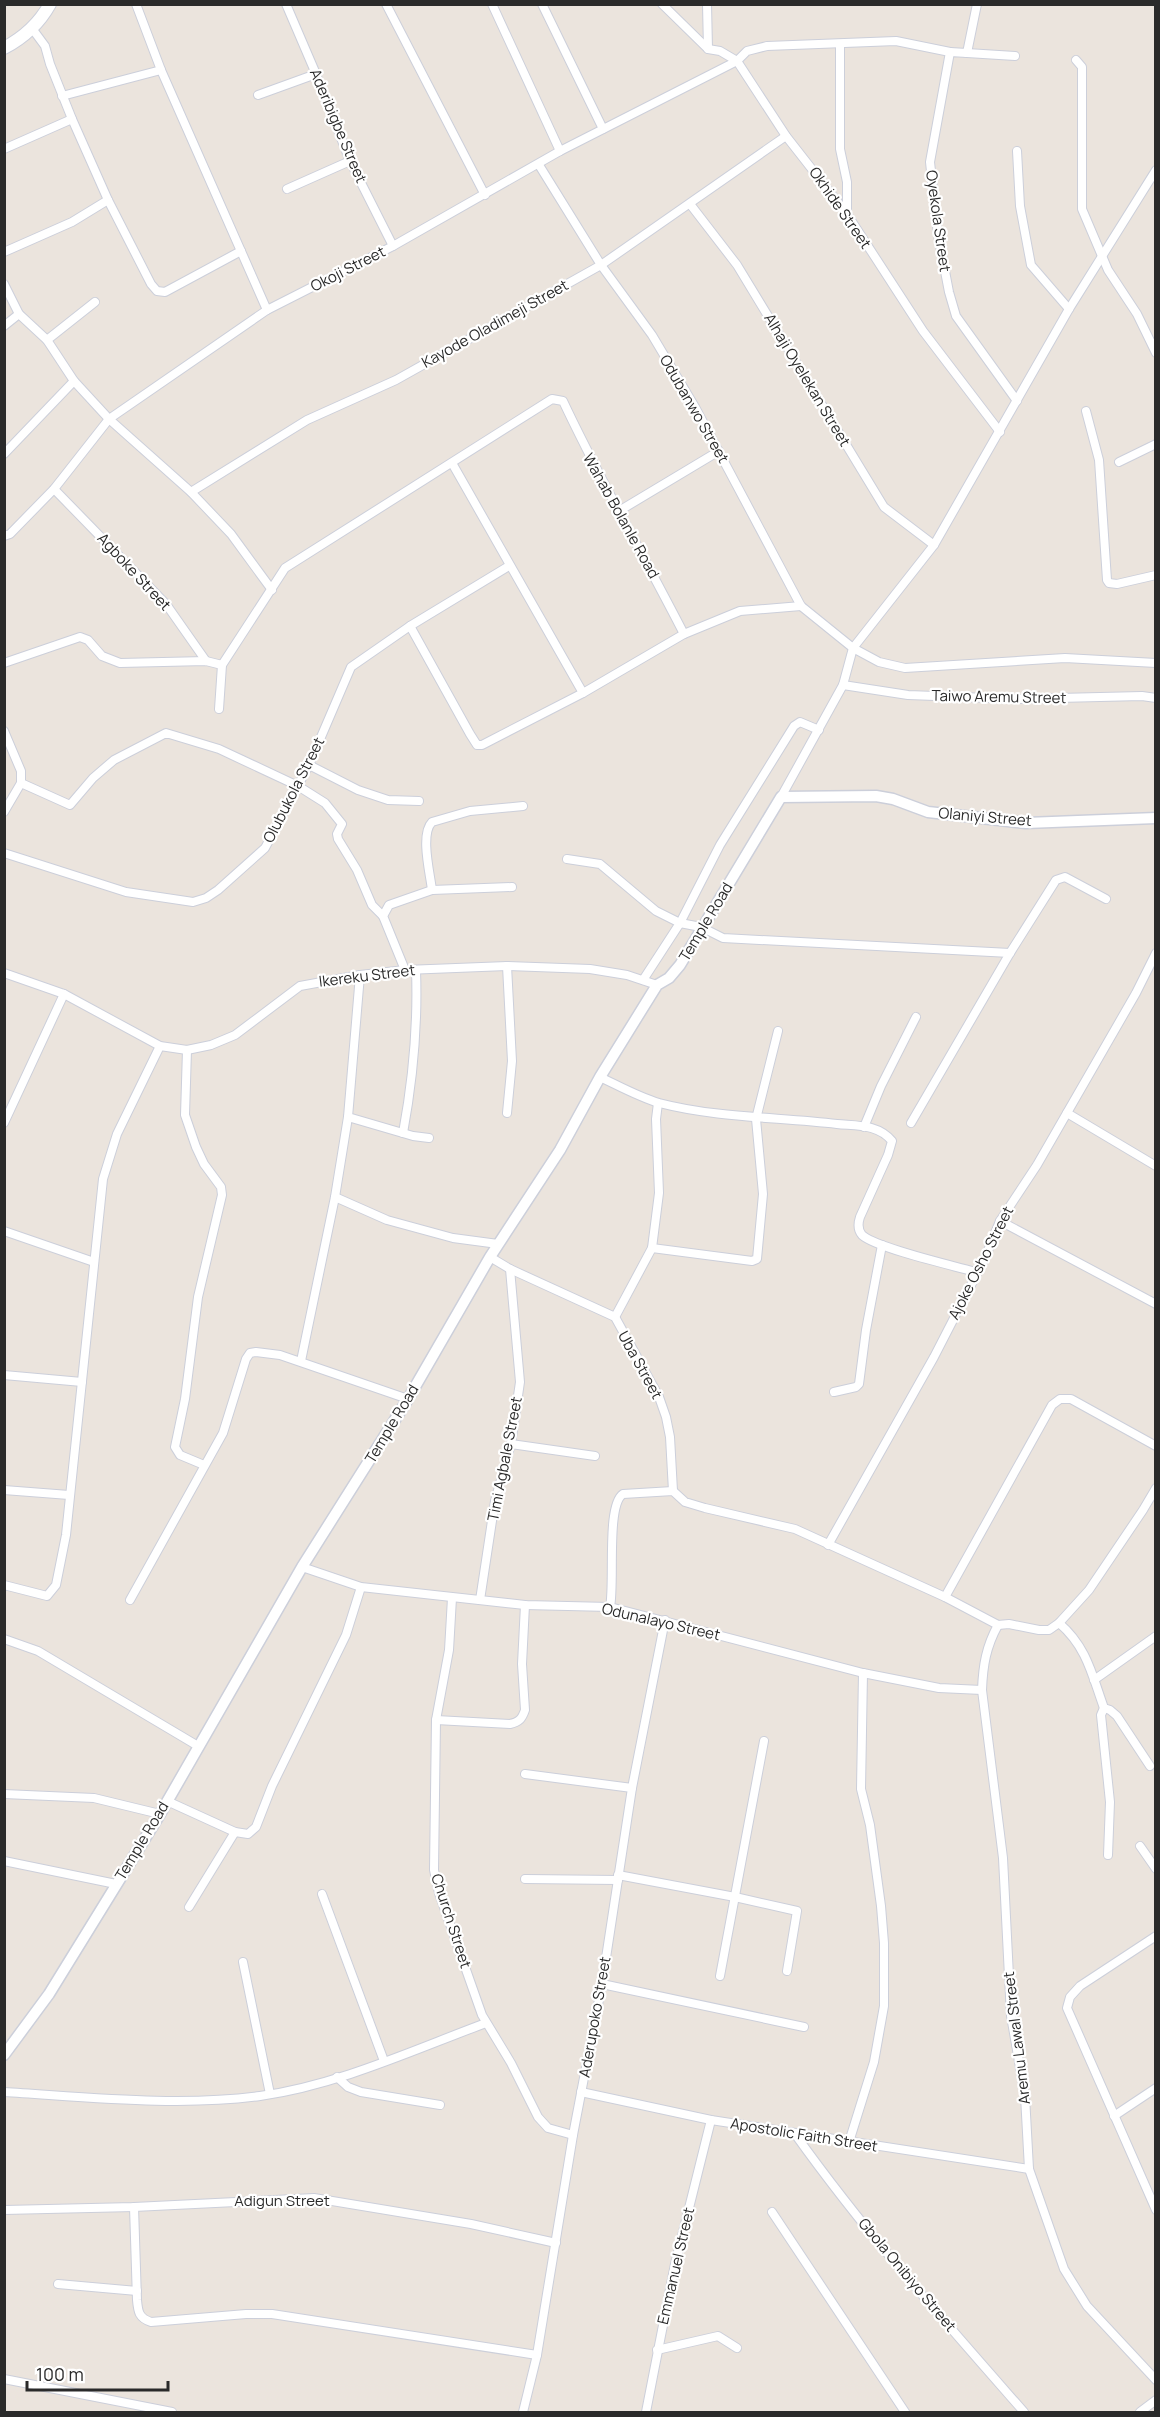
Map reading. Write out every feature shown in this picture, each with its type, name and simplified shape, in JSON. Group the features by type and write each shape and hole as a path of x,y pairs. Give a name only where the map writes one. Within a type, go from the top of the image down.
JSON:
{"main road":[{"path":"4,48 15,42 43,17 50,4"}],"street":[{"path":"136,4 161,70 267,310"},
{"name":"Aderibigbe Street","path":"286,4 350,161 393,246"},
{"path":"386,4 485,195"},
{"path":"492,4 560,151"},
{"path":"542,4 603,129"},
{"path":"662,4 708,49 720,51 737,61"},
{"path":"707,4 708,49"},
{"path":"967,53 977,4"},
{"path":"31,27 45,46 62,96 108,200 151,284 157,291 165,292 241,251"},
{"name":"Okoji Street","path":"4,536 10,534 54,489 109,419 267,310 393,246 560,151 737,61 747,51 767,46 896,41 950,52"},
{"path":"840,44 840,149 847,182 847,214"},
{"path":"950,52 1016,56"},
{"name":"Oyekola Street","path":"950,52 930,162 938,235 956,316 1017,400"},
{"path":"1076,60 1082,67 1082,209 1108,270 1137,314 1155,353"},
{"name":"Okhide Street","path":"737,61 786,136 847,214 922,331 1000,432"},
{"path":"62,96 161,70"},
{"path":"258,95 316,74"},
{"path":"4,149 72,118"},
{"name":"Kayode Oladimeji Street","path":"191,492 307,420 396,380 601,265 786,136"},
{"path":"1017,151 1020,206 1031,265 1069,309"},
{"path":"287,189 350,161"},
{"name":"Odubanwo Street","path":"539,165 601,265 652,335 719,452 801,606 852,652 905,668 1065,658 1155,663"},
{"path":"782,797 844,683 852,652 934,545 1069,309 1155,170"},
{"path":"4,252 72,222 108,200"},
{"name":"Alhaji Oyelekan Street","path":"690,204 737,265 884,507 934,545"},
{"path":"4,284 19,314 47,340 74,381 109,419 191,492 231,534 272,590"},
{"path":"47,340 94,302"},
{"path":"4,326 19,314"},
{"path":"4,454 74,381"},
{"name":"Wahab Bolanle Road","path":"452,463 498,431 552,399 562,401 586,452 684,634"},
{"path":"1086,411 1099,460 1107,580 1117,585 1155,576"},
{"path":"1119,462 1155,444"},
{"path":"619,511 719,452"},
{"path":"219,709 222,665 285,568 452,463 583,693"},
{"name":"Agboke Street","path":"54,489 166,604 206,661"},
{"path":"509,566 410,626 477,745 482,745 583,693 684,634 740,611 801,606"},
{"name":"Olubukola Street","path":"4,853 126,892 160,899 193,902 206,898 265,848 303,776 351,667 410,626"},
{"path":"4,663 80,637 88,640 102,656 120,663 206,661 222,665"},
{"name":"Taiwo Aremu Street","path":"844,683 919,696 1016,699 1142,696 1155,698"},
{"path":"643,980 680,923 720,845 794,726 800,722 819,730"},
{"path":"4,731 21,771 21,783 4,812"},
{"path":"21,783 70,805 93,778 114,760 166,733 219,749 260,770 303,776 388,800 419,801"},
{"path":"303,776 342,824 337,834 338,839 357,870 372,905 383,916 405,970"},
{"name":"Olaniyi Street","path":"782,797 876,796 893,799 928,812 1026,823 1155,818"},
{"name":"Temple Road","path":"4,2055 50,1994 160,1814 302,1567 408,1399 498,1244 560,1150 600,1077 657,985 669,978 680,965 782,797"},
{"path":"432,890 426,842 426,832 432,822 470,811 523,806"},
{"path":"567,859 600,864 656,911 680,923 701,927 723,938 1010,953"},
{"path":"911,1123 1010,953 1047,892 1060,877 1065,877 1106,899"},
{"path":"383,916 389,905 432,890 512,887"},
{"name":"Ajoke Osho Street","path":"828,1545 928,1367 985,1258 1000,1221 1037,1165 1136,993 1155,953"},
{"path":"507,966 512,1062 507,1113"},
{"name":"Ikereku Street","path":"4,972 64,994 160,1046 187,1050 217,1043 235,1035 300,986 360,975 405,970 507,966 590,969 627,975 657,985"},
{"path":"403,1133 413,1064 417,1005 416,970"},
{"path":"301,1361 335,1197 348,1117 360,975"},
{"path":"4,1123 8,1103 64,994"},
{"path":"864,1127 880,1086 916,1017"},
{"path":"652,1248 752,1261 757,1259 763,1194 756,1119 778,1030"},
{"path":"4,1585 47,1596 52,1592 66,1535 103,1179 117,1134 160,1046"},
{"path":"187,1050 185,1115 196,1147 204,1164 221,1187 222,1195 198,1296 185,1399 175,1447 180,1455 204,1465"},
{"path":"600,1077 658,1103 756,1119 877,1128 885,1132 891,1140 888,1155 860,1217 858,1226 862,1234 882,1245 976,1272"},
{"path":"615,1317 652,1248 659,1193 656,1119 658,1103"},
{"path":"1066,1113 1155,1166"},
{"path":"348,1117 429,1138"},
{"path":"335,1197 387,1220 453,1238 498,1244"},
{"path":"1000,1221 1155,1304"},
{"path":"5,1232 94,1262"},
{"path":"834,1392 856,1387 859,1384 866,1330 882,1245"},
{"path":"490,1257 510,1269"},
{"name":"Uba Street","path":"510,1269 615,1317 659,1397 666,1417 670,1437 673,1491"},
{"name":"Timi Agbale Street","path":"480,1600 495,1501 511,1444 520,1382 510,1269"},
{"path":"130,1599 223,1433 246,1359 250,1353 280,1355 301,1361 408,1399"},
{"path":"4,1375 82,1382"},
{"path":"945,1597 1052,1405 1060,1399 1071,1399 1155,1446"},
{"path":"511,1444 595,1456"},
{"path":"610,1607 613,1594 615,1503 623,1494 673,1491 686,1502 755,1521 795,1529 945,1597 998,1625 1009,1624 1049,1630 1059,1623 1089,1590 1143,1510 1155,1488"},
{"path":"4,1490 69,1496"},
{"name":"Odunalayo Street","path":"302,1567 361,1587 525,1605 610,1607 863,1673 939,1688 982,1690"},
{"path":"167,1801 235,1832 248,1834 256,1827 272,1786 345,1635 361,1587"},
{"name":"Church Street","path":"452,1598 448,1650 436,1720 434,1870 439,1893 486,2023 511,2063 538,2117 548,2128 573,2135"},
{"path":"436,1720 510,1724 518,1722 523,1717 525,1710 522,1664 525,1605"},
{"name":"Aderupoko Street","path":"523,2412 537,2355 573,2135 602,1984 632,1788 664,1620"},
{"path":"1059,1623 1076,1638 1082,1648 1104,1708 1101,1715 1110,1802 1108,1855"},
{"name":"Aremu Lawal Street","path":"998,1625 987,1644 982,1666 982,1690 1003,1858 1011,2016 1025,2096 1029,2169 1064,2269 1087,2306 1155,2380"},
{"path":"1094,1680 1155,1636"},
{"path":"4,1639 38,1651 198,1746"},
{"path":"849,2142 874,2062 884,2006 884,1943 881,1906 870,1825 861,1789 863,1673"},
{"path":"1104,1708 1117,1716 1150,1766"},
{"path":"720,1977 764,1742"},
{"path":"525,1774 632,1788"},
{"path":"4,1794 94,1798 160,1814"},
{"path":"189,1907 235,1832"},
{"path":"1140,1846 1155,1869"},
{"path":"4,1861 116,1884"},
{"path":"525,1879 618,1878 735,1897 797,1911 787,1971"},
{"path":"322,1894 384,2061"},
{"path":"1155,1936 1080,1986 1070,1997 1067,2008 1155,2210"},
{"path":"243,1962 270,2094"},
{"path":"602,1984 804,2027"},
{"path":"4,2092 183,2101 270,2094 337,2077 486,2023"},
{"path":"337,2077 348,2087 361,2092 440,2105"},
{"path":"1114,2116 1155,2088"},
{"name":"Apostolic Faith Street","path":"581,2092 711,2120 1029,2169"},
{"name":"Emmanuel Street","path":"646,2412 675,2264 711,2120"},
{"name":"Gbola Onibiyo Street","path":"795,2134 837,2192 904,2275 1024,2412"},
{"name":"Adigun Street","path":"4,2210 134,2207 314,2198 471,2224 556,2243"},
{"path":"134,2207 138,2313 142,2319 151,2322 272,2314 537,2355"},
{"path":"771,2212 905,2412"},
{"path":"58,2284 137,2291"},
{"path":"657,2350 718,2336 737,2348"},
{"path":"4,2379 172,2412"},
{"path":"1140,2412 1155,2400"}]}
